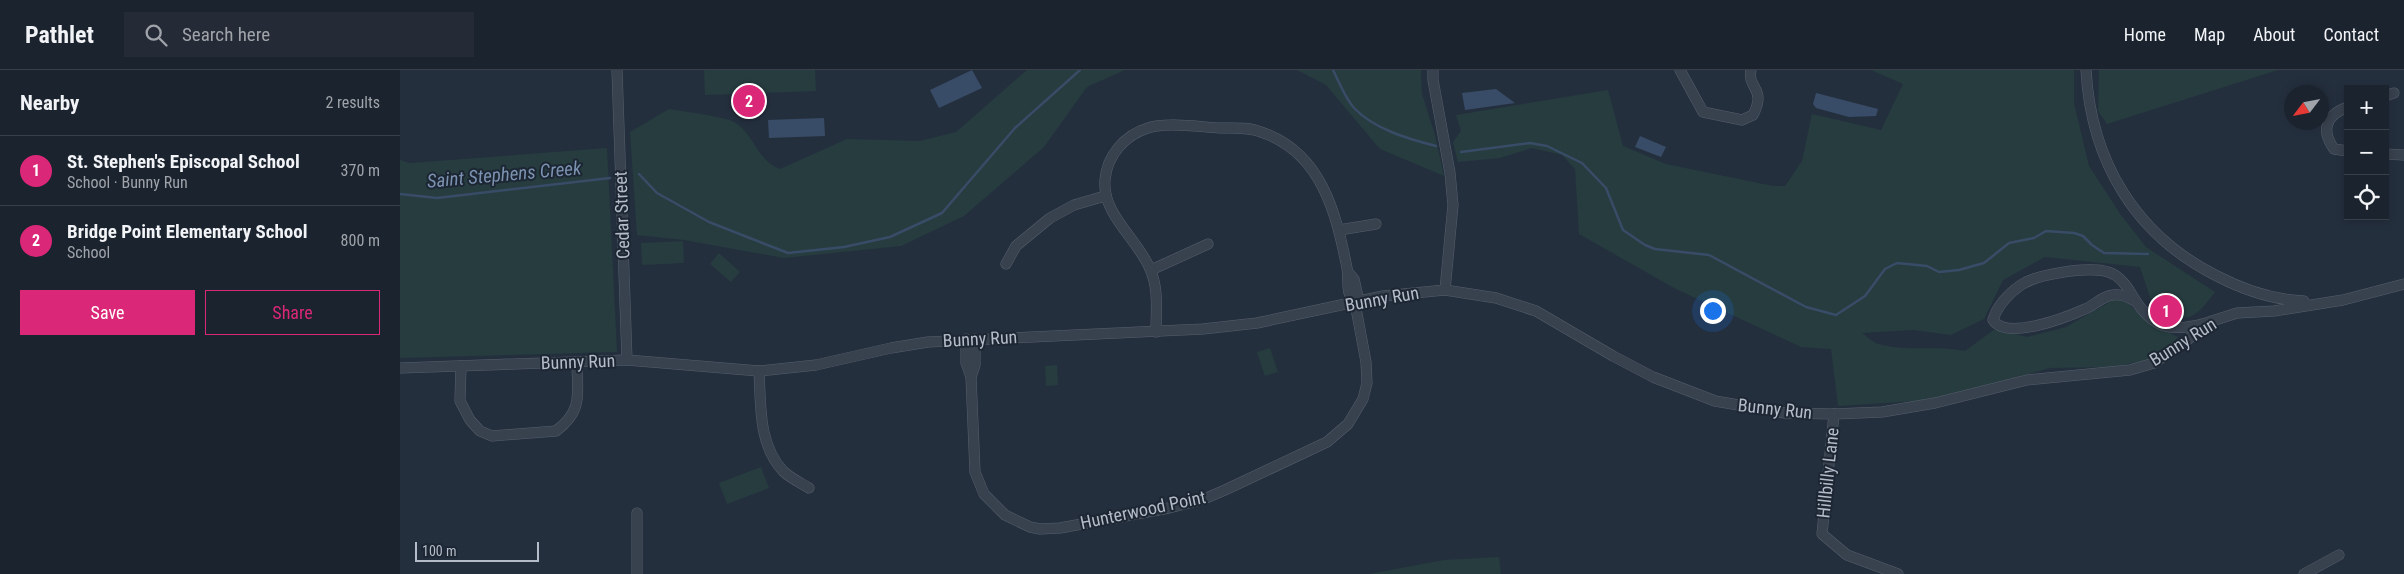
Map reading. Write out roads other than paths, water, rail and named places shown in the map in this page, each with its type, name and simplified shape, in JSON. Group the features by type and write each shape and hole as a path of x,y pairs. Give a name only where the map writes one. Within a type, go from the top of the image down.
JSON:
{"street":[{"name":"Cedar Street","path":"617,70 627,360"},
{"path":"1433,70 1434,90 1450,173 1452,205 1445,290"},
{"path":"1680,70 1703,112 1742,120 1753,115 1759,103 1759,97 1750,75 1751,70"},
{"path":"2086,70 2087,99 2097,140 2108,168 2126,199 2145,223 2170,248 2200,268 2238,287 2276,298 2322,302 2343,300 2404,284"},
{"path":"2344,110 2330,118 2326,126 2326,138 2334,149 2344,150"},
{"name":"Hunterwood Point","path":"970,339 976,365 972,377 975,472 984,494 1005,515 1030,528 1060,528 1204,499 1302,454 1338,435 1356,413 1363,399 1367,383 1366,362 1355,303 1351,299 1346,280 1348,272 1339,230 1328,194 1311,167 1295,149 1260,131 1153,126 1142,130 1120,145 1109,162 1105,179 1105,196"},
{"path":"2389,154 2404,155"},
{"path":"1006,264 1016,246 1050,218 1074,205 1105,196 1151,270 1157,288 1156,332"},
{"path":"1339,230 1376,224"},
{"path":"1151,270 1208,244"},
{"path":"2135,301 2122,294 2112,295 2088,308 2032,327 2010,328 1995,324 1993,320 2007,297 2022,284 2041,277 2072,272 2108,272 2118,278 2145,314 2160,326 2184,329 2209,322"},
{"name":"Bunny Run","path":"400,368 627,360 759,371 816,365 891,348 970,339 1156,332 1257,323 1382,296 1445,290 1496,298 1536,311 1653,377 1715,402 1785,413 1834,414 1882,412 1935,403 2027,380 2130,370 2154,363 2209,322 2237,313 2274,311 2322,302"},
{"path":"461,366 460,400 470,420 480,431 492,436 556,431 563,426 577,408 577,362"},
{"path":"759,371 762,424 768,450 784,471 809,488"},
{"name":"Hillbilly Lane","path":"1834,414 1822,534 1846,556 1898,574"},
{"path":"637,513 637,574"},
{"path":"2304,574 2338,555"}],"water":[{"path":"972,70 982,88 939,108 930,90"},
{"path":"1496,89 1515,103 1465,110 1462,93"},
{"path":"1816,93 1878,109 1876,116 1849,117 1816,108 1813,104"},
{"path":"824,118 825,136 769,138 768,120"},
{"path":"1640,136 1666,147 1661,157 1635,147"}],"waterway":[{"name":"Saint Stephens Creek","path":"639,174 657,193 709,222 788,253 844,247 890,237 942,213 1015,128 1080,70"},
{"name":"Saint Stephens Creek","path":"1333,70 1348,100 1354,108 1371,122 1392,132 1436,146"},
{"name":"Saint Stephens Creek","path":"1461,152 1530,143 1547,146 1582,163 1606,188 1623,230 1645,245 1655,249 1709,255 1806,307 1836,315 1865,296 1885,269 1897,263 1927,266 1939,272 1959,270 1984,263 2009,243 2034,238 2046,231 2074,233 2083,236 2104,253 2148,254"},
{"name":"Saint Stephens Creek","path":"400,194 437,198 610,178"}],"place":[{"name":"Bridge Point Elementary School","path":"749,101"},
{"name":"St. Stephen's Episcopal School","path":"2166,311"}]}
